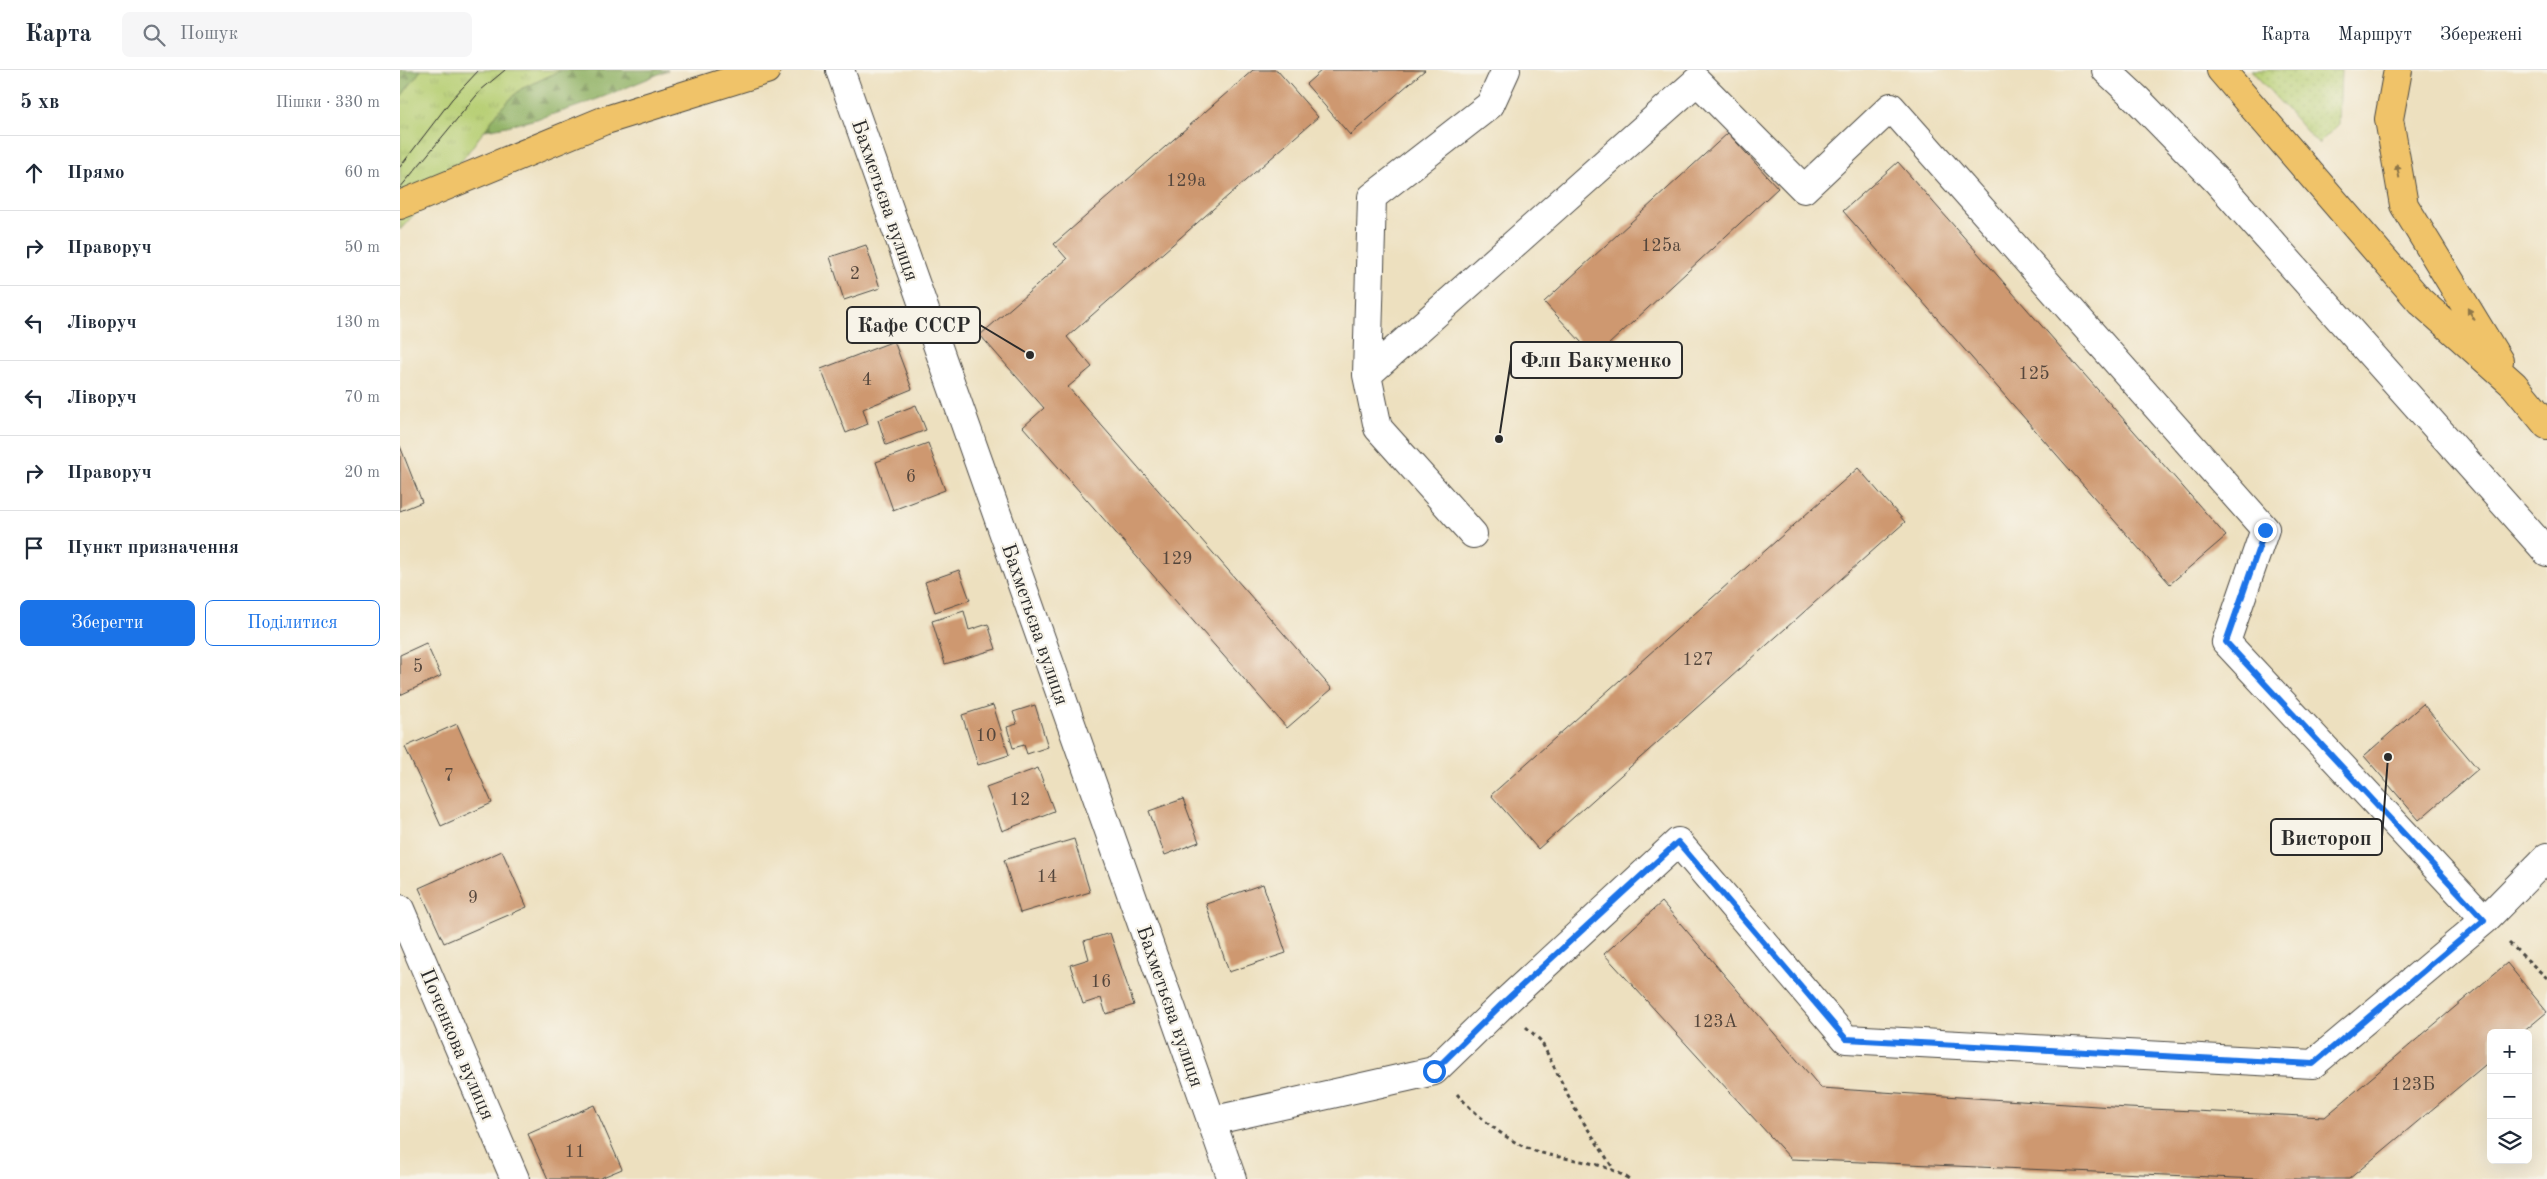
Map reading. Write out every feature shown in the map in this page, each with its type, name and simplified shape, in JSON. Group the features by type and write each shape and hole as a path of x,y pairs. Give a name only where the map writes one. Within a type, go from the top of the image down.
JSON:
{"main road":[{"path":"400,205 603,122 722,70"},
{"path":"603,122 766,70"},
{"path":"2222,70 2420,301 2514,385"},
{"path":"2398,70 2389,119 2404,205 2514,385 2547,425"}],"street":[{"name":"Бахметьєва вулиця","path":"840,70 1232,1179"},
{"path":"1473,534 1378,428 1367,375 1372,197 1490,105 1506,70"},
{"path":"2106,70 2218,181 2547,552"},
{"path":"1367,375 1697,81 1804,189 1891,107 2265,530 2226,642 2484,920"},
{"path":"1211,1121 1434,1071 1502,1004 1678,842 1846,1039 2313,1064 2484,920 2547,857"},
{"name":"Поченкова вулиця","path":"400,909 515,1179"}],"path":[{"path":"2484,920 2547,978"},
{"path":"1502,1004 1541,1042 1575,1109 1613,1168"},
{"path":"1434,1071 1477,1116 1526,1148 1613,1168 1629,1179"}],"green space":[{"path":"400,70 421,70 400,98"},
{"path":"421,70 562,70 521,89 502,107 463,159 400,230 400,98"},
{"path":"562,70 668,70 578,106 533,120 485,130 502,107 521,89"},
{"path":"2251,70 2341,70 2339,124 2318,144"}],"building":[{"path":"1253,70 1277,70 1318,117 1067,337 1092,367 1068,387 1332,689 1287,728 1023,427 1044,408 980,335 1067,259 1054,244"},
{"path":"1322,70 1425,70 1350,135 1306,84"},
{"path":"1728,133 1778,188 1595,357 1544,302"},
{"path":"1898,162 2226,536 2170,584 1843,211"},
{"path":"866,245 880,288 844,300 830,257"},
{"path":"894,341 912,389 863,409 868,424 846,433 821,369"},
{"path":"916,405 926,430 886,445 878,420"},
{"path":"928,443 945,490 893,510 876,462"},
{"path":"400,446 422,502 400,511"},
{"path":"1858,468 1905,522 1538,849 1491,795"},
{"path":"959,570 970,600 935,612 925,582"},
{"path":"964,611 969,630 988,624 996,649 945,664 932,621"},
{"path":"426,643 441,676 400,695 400,655"},
{"path":"2423,704 2478,769 2419,820 2364,756"},
{"path":"993,705 1009,755 978,765 962,715"},
{"path":"1035,705 1048,747 1027,754 1024,745 1013,748 1007,727 1017,724 1013,712"},
{"path":"457,724 492,803 441,826 405,747"},
{"path":"1038,768 1054,811 1002,831 986,787"},
{"path":"1183,799 1199,842 1165,855 1149,811"},
{"path":"1074,839 1090,892 1020,913 1004,860"},
{"path":"502,851 527,907 444,943 419,888"},
{"path":"1263,884 1286,953 1229,972 1206,904"},
{"path":"1662,902 1821,1088 2128,1108 2325,1117 2507,963 2547,1012 2527,1029 2487,1029 2487,1063 2349,1179 2259,1179 1791,1159 1604,954"},
{"path":"1110,933 1134,1005 1106,1014 1101,998 1083,1004 1070,965 1089,959 1084,941"},
{"path":"594,1105 622,1169 598,1179 548,1179 528,1134"}],"tram line":[{"path":"400,167 452,99 479,70"},
{"path":"400,188 481,90 505,70"}],"place":[{"name":"Кафе СССР","path":"1030,355"},
{"name":"Флп Бакуменко","path":"1499,439"},
{"name":"Вистороп","path":"2388,757"}],"route":[{"path":"1434,1071 1502,1004 1678,842 1846,1039 2313,1064 2484,920 2226,642 2265,530"}]}
